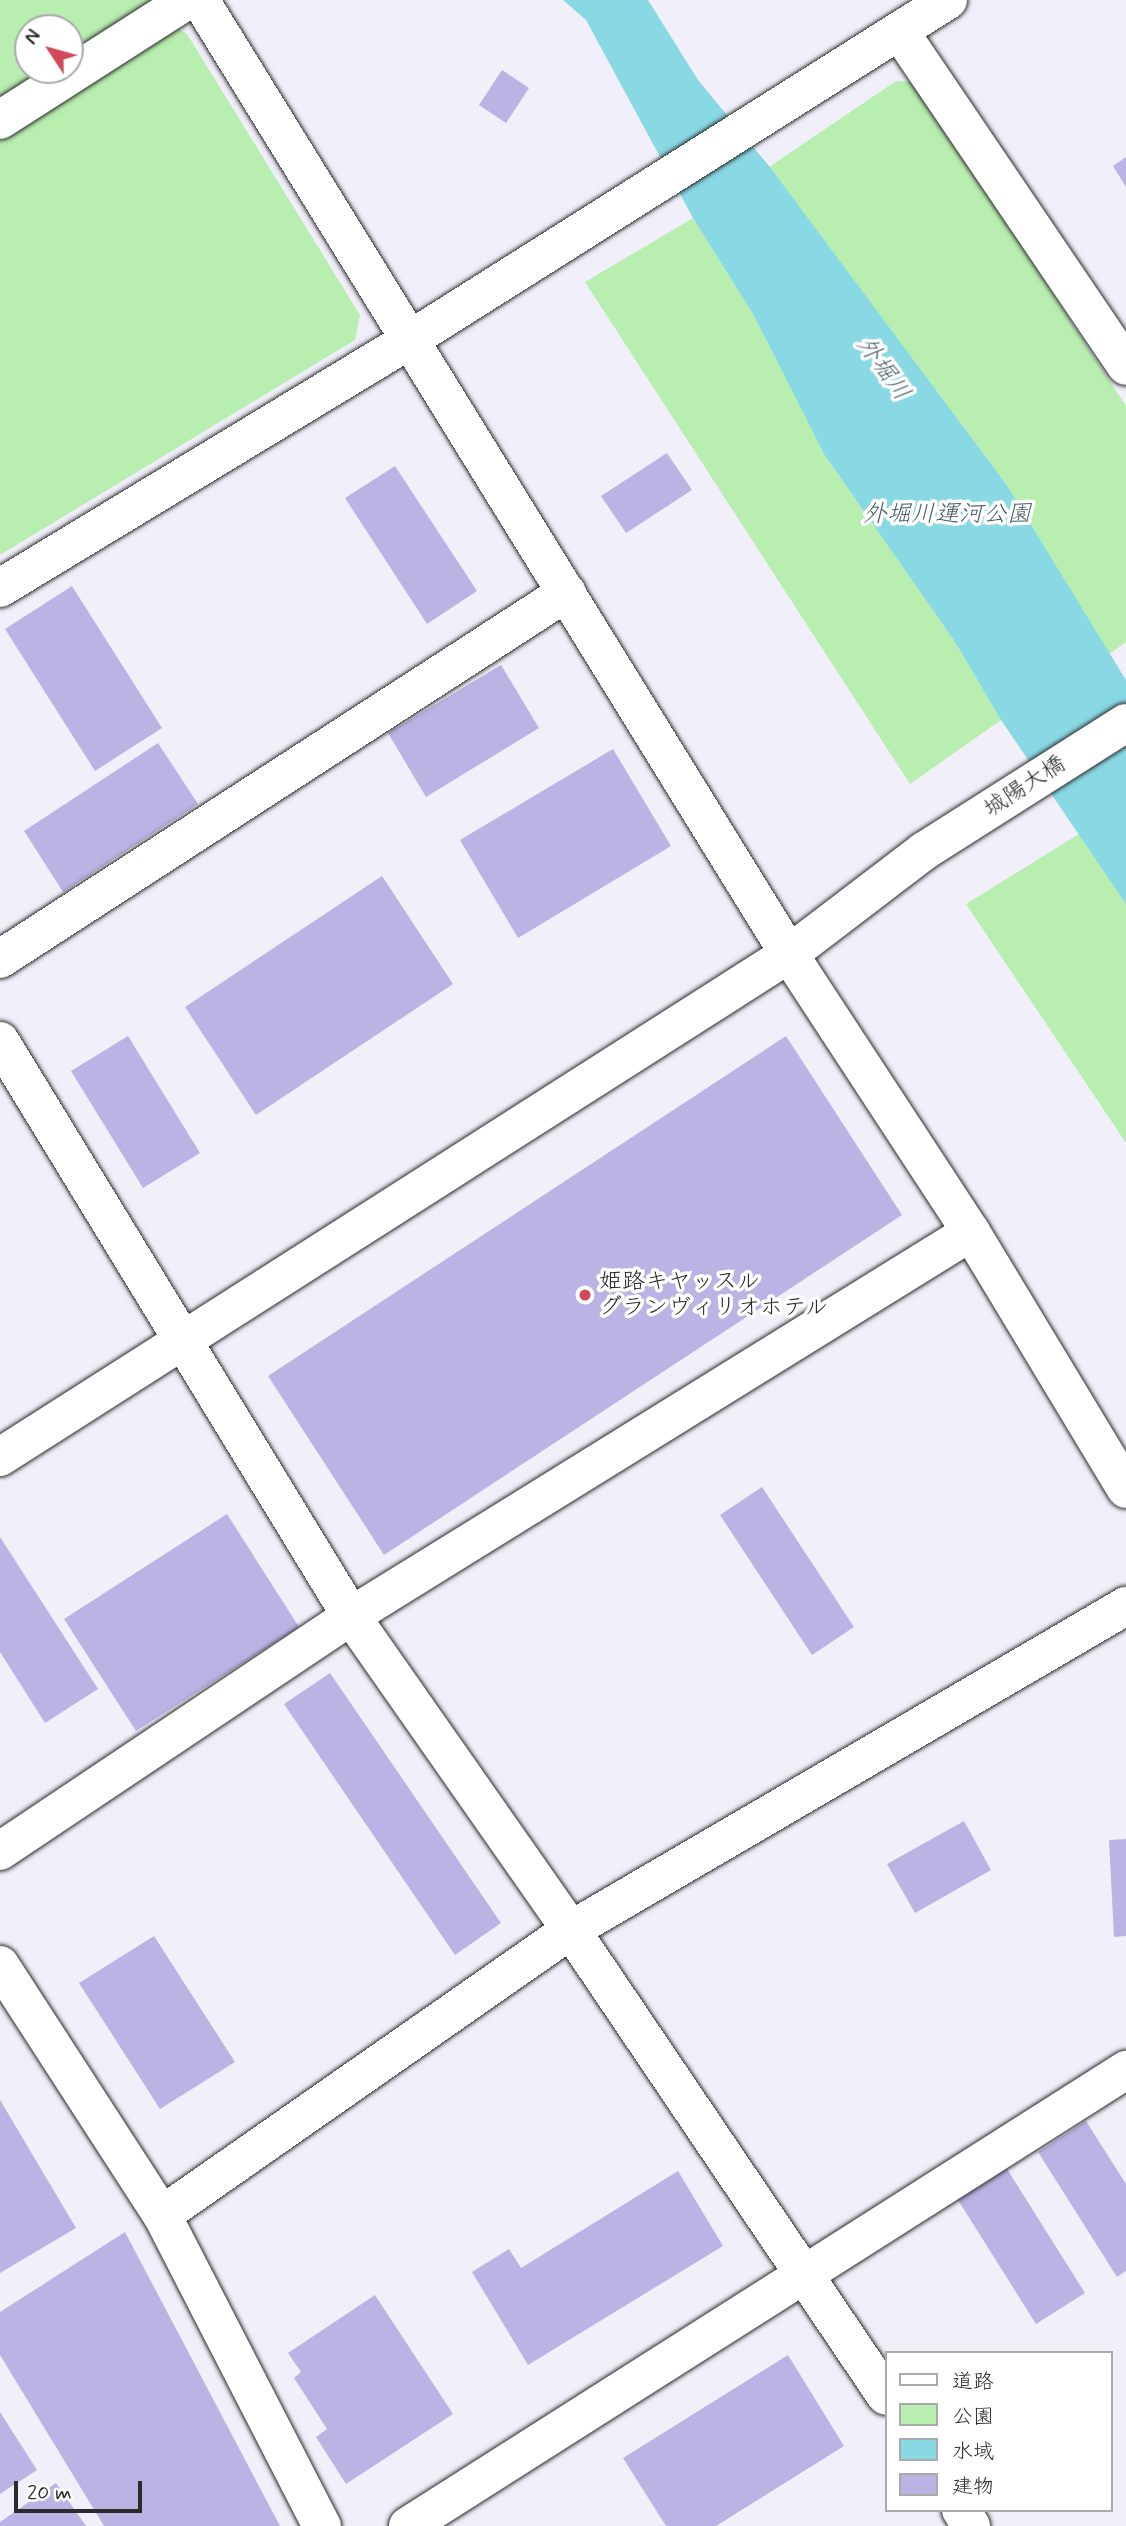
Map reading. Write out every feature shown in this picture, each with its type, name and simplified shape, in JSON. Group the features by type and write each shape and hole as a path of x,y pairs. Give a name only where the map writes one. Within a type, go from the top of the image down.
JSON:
{"street":[{"path":"0,120 188,0"},
{"path":"200,0 789,954 971,1232 1126,1489"},
{"path":"0,588 411,339 778,111 948,0"},
{"path":"900,32 1126,366"},
{"path":"0,959 567,592"},
{"name":"城陽大橋","path":"0,1457 789,954 924,851 1126,723"},
{"path":"0,1041 351,1616 571,1930 805,2272 884,2393"},
{"path":"0,1852 351,1616 971,1232"},
{"path":"162,2215 571,1930 1126,1606"},
{"path":"0,1965 162,2215 322,2526"},
{"path":"408,2526 1126,2070"}],"green space":[{"path":"0,0 160,0 84,52 84,14 14,14 14,84 34,84 0,106"},
{"path":"175,27 187,34 360,315 355,340 0,555 0,137"},
{"path":"896,81 915,82 1126,406 1126,642 1108,655 1006,484 769,167"},
{"path":"693,218 753,314 824,454 955,642 1001,720 910,784 585,282"},
{"path":"1079,834 1126,904 1126,1143 966,904"}],"water":[{"name":"外堀川運河公園","path":"563,0 648,0 698,80 769,166 1006,484 1126,680 1126,904 1001,720 955,642 824,454 753,314 693,218 586,20"}],"building":[{"path":"502,70 529,88 506,123 479,105"},
{"path":"1126,157 1126,187 1113,166"},
{"path":"667,453 692,490 626,533 601,496"},
{"path":"395,466 477,591 427,624 345,498"},
{"path":"72,586 162,728 95,771 5,629"},
{"path":"501,665 539,728 426,797 388,733"},
{"path":"158,743 198,804 63,892 24,831"},
{"path":"613,749 671,846 518,938 460,840"},
{"path":"382,876 453,984 256,1115 185,1007"},
{"path":"128,1036 200,1153 143,1188 71,1071"},
{"name":"姫路キヤッスル グランヴィリオホテル","path":"786,1036 902,1215 384,1555 268,1376"},
{"path":"762,1487 854,1627 812,1655 720,1515"},
{"path":"227,1514 299,1627 136,1731 64,1619"},
{"path":"0,1537 98,1689 45,1723 0,1652"},
{"path":"330,1673 501,1923 455,1955 284,1704"},
{"path":"964,1821 991,1870 915,1913 887,1864"},
{"path":"1126,1839 1126,1936 1114,1937 1109,1840"},
{"path":"154,1936 235,2062 160,2109 79,1983"},
{"path":"0,2100 76,2228 0,2273"},
{"path":"1086,2121 1126,2184 1126,2271 1117,2277 1038,2152"},
{"path":"1007,2169 1085,2293 1036,2324 958,2200"},
{"path":"678,2171 723,2246 528,2365 472,2272 509,2249 521,2268"},
{"path":"125,2232 280,2526 104,2526 0,2355 0,2312"},
{"path":"375,2295 453,2414 346,2484 316,2437 327,2429 294,2378 301,2372 288,2353"},
{"path":"788,2355 844,2446 716,2526 666,2526 623,2458"},
{"path":"0,2412 37,2470 0,2494"},
{"path":"56,2483 86,2526 0,2526 0,2522"}],"place":[{"name":"姫路キヤッスル グランヴィリオホテル","path":"585,1295"}],"water label":[{"name":"外堀川","path":"883,369"}]}
